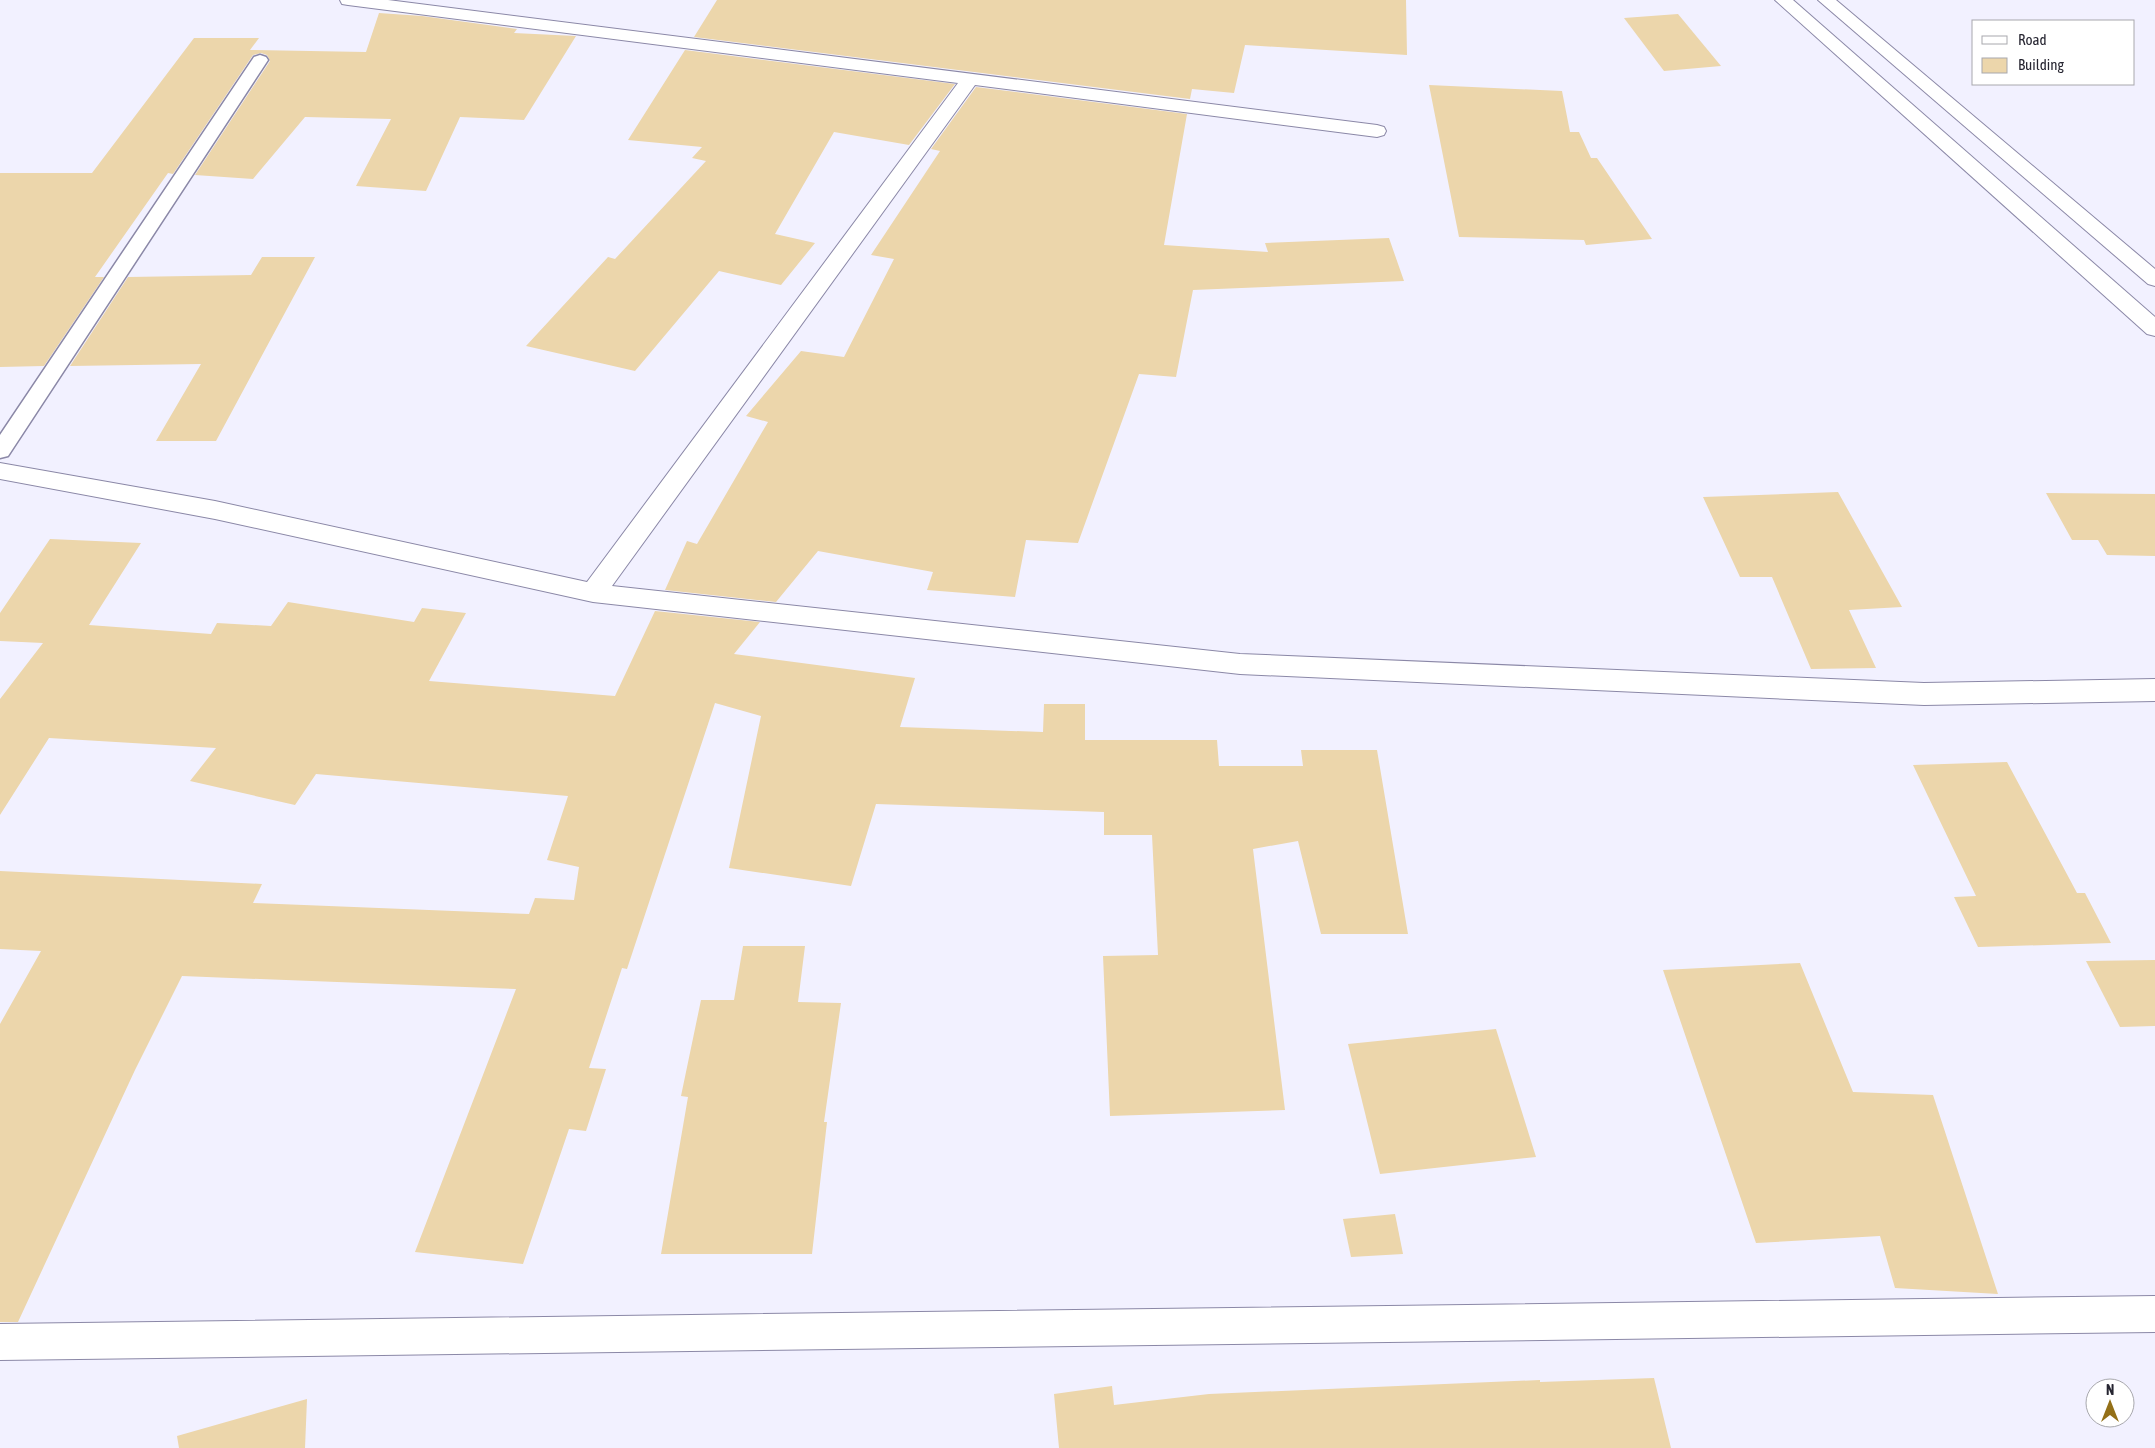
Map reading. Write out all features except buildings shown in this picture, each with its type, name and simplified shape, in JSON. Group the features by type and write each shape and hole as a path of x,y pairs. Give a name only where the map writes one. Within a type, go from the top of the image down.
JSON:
{"street":[{"path":"1783,0 2155,329"},
{"path":"1826,0 2155,280"},
{"path":"354,1 731,47 970,80 1376,131"},
{"path":"593,593 970,80"},
{"path":"0,471 215,510 593,593 1240,664 1924,694 2155,690"},
{"path":"0,1342 2155,1314"}],"lane":[{"path":"0,451 260,60"}]}
